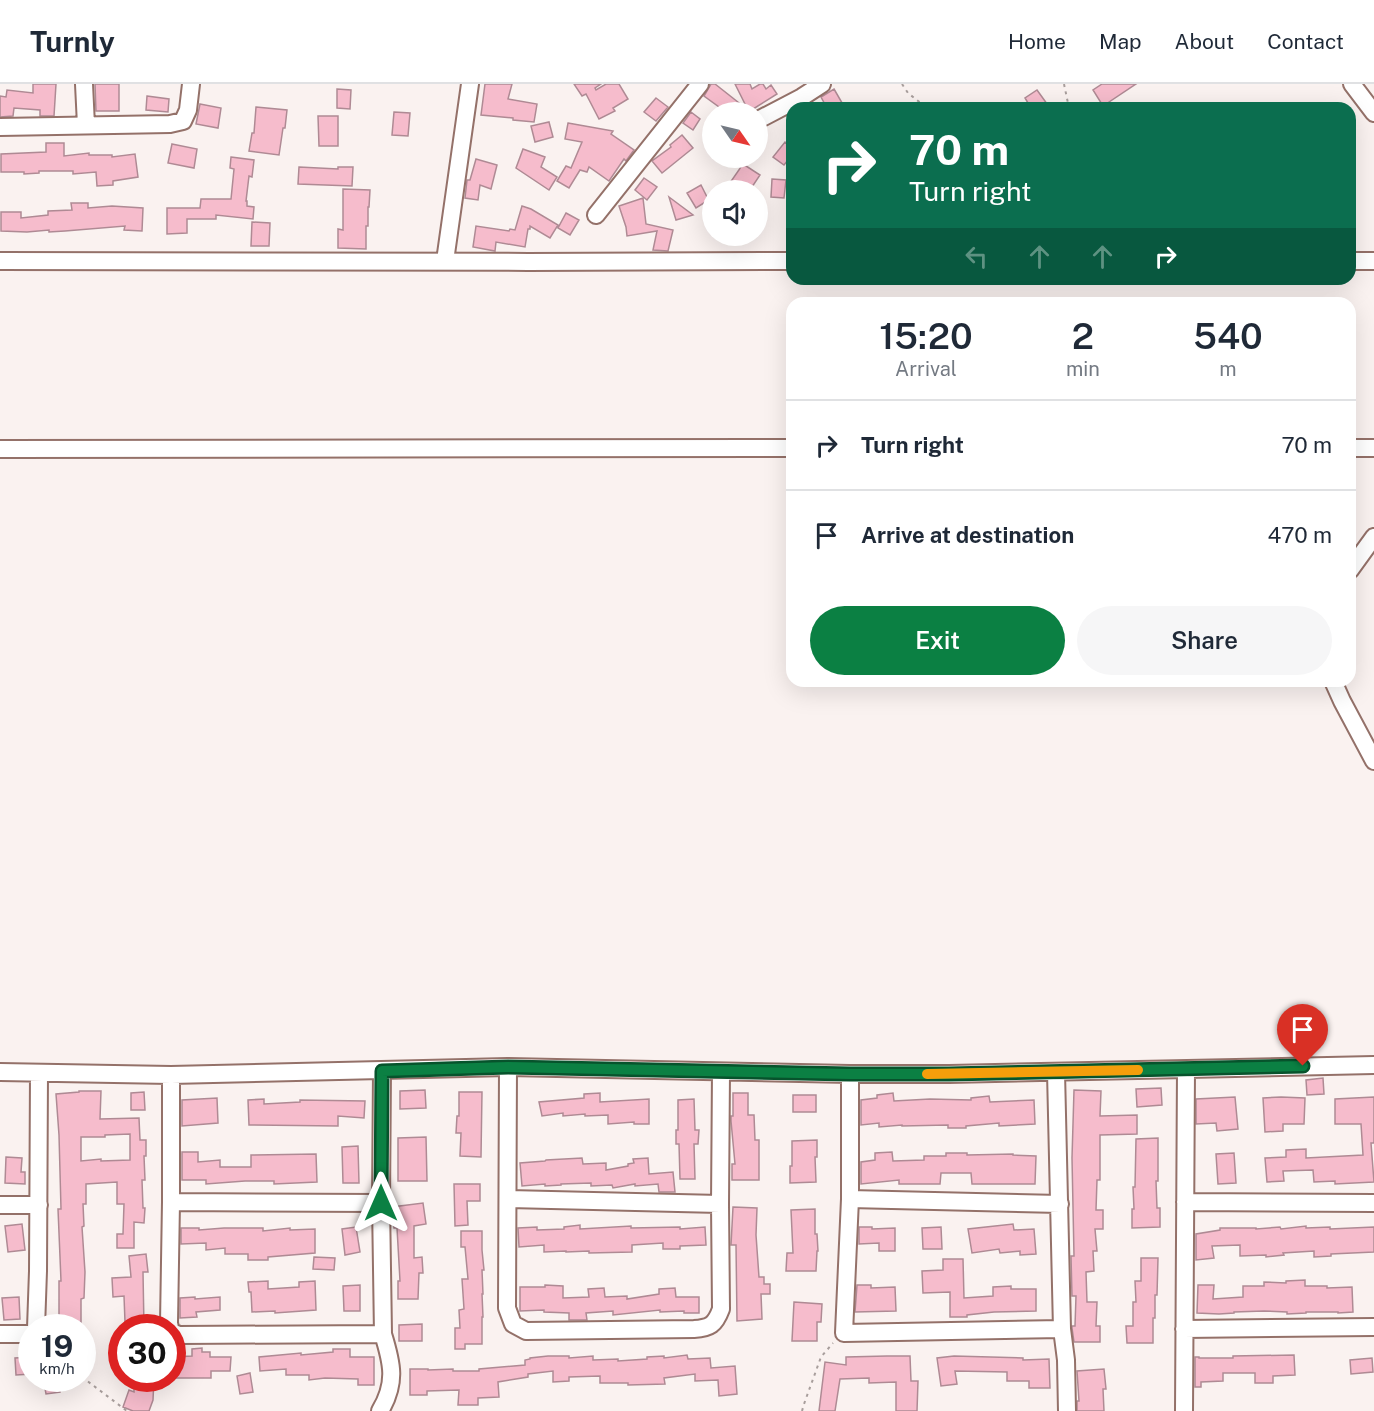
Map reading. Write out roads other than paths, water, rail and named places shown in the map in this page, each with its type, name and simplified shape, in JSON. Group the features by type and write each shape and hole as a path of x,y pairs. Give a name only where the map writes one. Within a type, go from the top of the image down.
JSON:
{"street":[{"path":"84,84 86,125"},
{"path":"0,127 170,124 183,121 188,110 191,84"},
{"path":"446,261 470,84"},
{"path":"596,215 700,84"},
{"path":"792,102 822,84"},
{"path":"1352,84 1374,113"},
{"path":"768,115 786,105"},
{"path":"0,261 786,261"},
{"path":"1356,261 1374,261"},
{"path":"0,449 786,448"},
{"path":"1356,448 1374,448"},
{"path":"1356,562 1374,537"},
{"path":"1336,687 1374,761"},
{"path":"0,1072 171,1075 508,1067 850,1074 1374,1065"},
{"path":"508,1067 507,1308 513,1324 526,1331 693,1329 705,1328 716,1322 721,1309 722,1072"},
{"path":"1184,1411 1186,1070"},
{"path":"380,1411 388,1398 392,1378 389,1352 383,1334 382,1071"},
{"path":"1056,1072 1062,1329 1066,1360 1067,1411"},
{"path":"36,1314 39,1073"},
{"path":"850,1074 850,1199 844,1333 1062,1329"},
{"path":"169,1314 171,1075"},
{"path":"509,1199 720,1204"},
{"path":"850,1199 1060,1204"},
{"path":"171,1202 381,1203"},
{"path":"1185,1202 1374,1203"},
{"path":"0,1205 39,1206"},
{"path":"1184,1329 1374,1327"},
{"path":"0,1334 18,1334"},
{"path":"186,1335 383,1334"}]}
